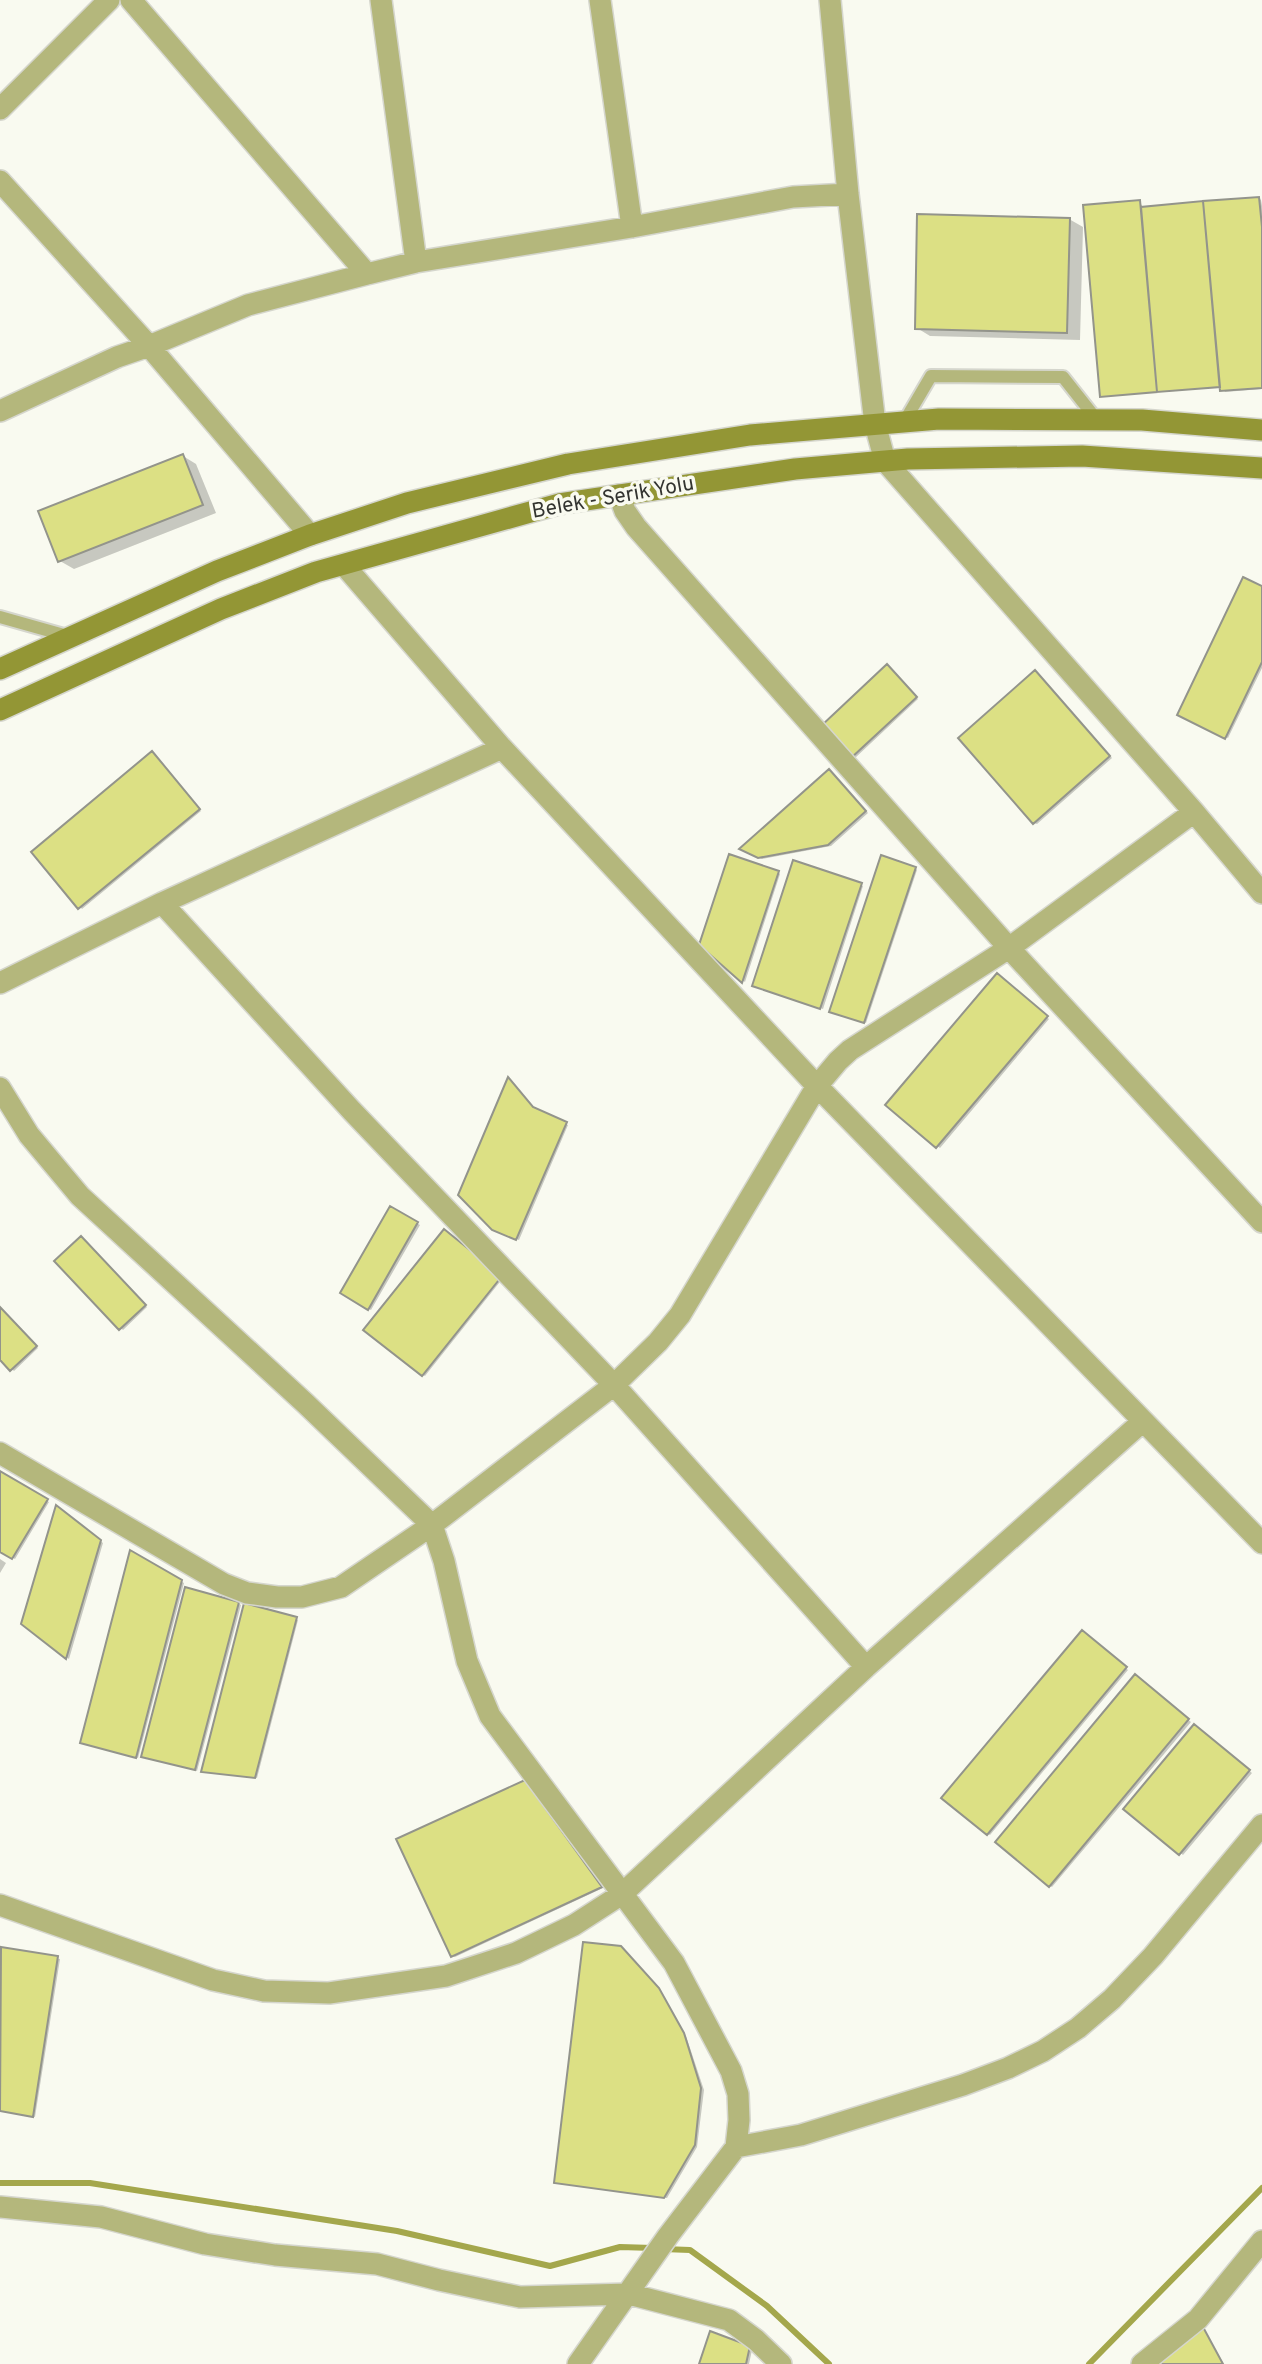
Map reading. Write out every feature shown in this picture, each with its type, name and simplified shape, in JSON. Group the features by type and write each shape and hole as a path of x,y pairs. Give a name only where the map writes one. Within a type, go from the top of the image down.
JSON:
{"main road":[{"name":"Belek - Serik Yolu","path":"0,669 218,570 310,535 407,503 568,464 750,435 939,419 1142,420 1262,430"},
{"name":"Belek - Serik Yolu","path":"0,710 221,609 316,572 559,505 795,469 885,461 1082,456 1262,468"}],"street":[{"path":"0,109 109,0"},
{"path":"131,0 367,274"},
{"path":"381,0 416,262"},
{"path":"600,0 632,227"},
{"path":"830,0 848,194 875,424 885,461 1262,893"},
{"path":"2,186 149,346 310,535"},
{"path":"0,411 117,357 248,305 367,274 416,262 632,227 793,197 848,194"},
{"path":"619,495 625,511 636,527 1009,948 1262,1222"},
{"path":"344,565 502,748 817,1086 1262,1543"},
{"path":"0,983 162,903 502,748"},
{"path":"0,1453 224,1584 277,1597 302,1597 341,1587 432,1525 614,1385 657,1342 680,1315 817,1086 850,1050 1009,948 1194,812"},
{"path":"162,903 352,1111 614,1385 866,1667"},
{"path":"0,1088 29,1135 80,1196 306,1404 432,1525 467,1661 490,1716 674,1963 732,2071 738,2094 736,2147 668,2236 579,2364"},
{"path":"0,1905 212,1980 264,1991 329,1993 446,1976 481,1966 549,1938 622,1894 866,1667 1142,1422"},
{"path":"736,2147 800,2135 963,2085 1043,2051 1078,2028 1112,2000 1153,1956 1262,1825"},
{"path":"0,2207 101,2217 205,2244 275,2255 377,2264 520,2297 629,2294 729,2320 756,2340 781,2364"},
{"path":"1142,2364 1198,2319 1262,2241"}],"lane":[{"path":"904,422 931,376 1063,377 1097,420"},
{"path":"0,617 71,637"}],"building":[{"path":"1259,197 1262,227 1262,388 1220,391 1203,201"},
{"path":"1140,200 1157,392 1100,397 1083,205"},
{"path":"1203,201 1220,387 1157,392 1141,207"},
{"path":"917,214 1070,218 1067,333 915,329"},
{"path":"183,454 203,505 58,562 38,511"},
{"path":"1243,577 1262,586 1262,662 1225,739 1177,715"},
{"path":"887,664 917,697 851,758 821,726"},
{"path":"1035,670 1110,756 1033,824 958,738"},
{"path":"152,751 200,809 78,909 31,852"},
{"path":"829,769 866,811 828,845 758,858 739,849"},
{"path":"729,854 779,871 742,983 699,945"},
{"path":"881,855 916,867 864,1023 829,1012"},
{"path":"793,860 862,883 820,1009 752,986"},
{"path":"997,973 1048,1016 936,1148 885,1105"},
{"path":"508,1077 533,1107 567,1122 516,1240 492,1230 458,1195"},
{"path":"390,1206 418,1222 368,1310 340,1293"},
{"path":"444,1229 502,1276 422,1376 363,1330"},
{"path":"81,1236 146,1305 119,1330 54,1261"},
{"path":"0,1307 37,1346 10,1371 0,1360"},
{"path":"0,1471 48,1499 12,1559 0,1552"},
{"path":"56,1505 101,1540 66,1659 21,1624"},
{"path":"130,1550 182,1580 136,1758 80,1743"},
{"path":"185,1587 239,1602 195,1770 141,1757"},
{"path":"244,1603 297,1617 255,1778 201,1772"},
{"path":"1082,1630 1127,1667 987,1835 941,1798"},
{"path":"1135,1674 1189,1719 1049,1887 995,1842"},
{"path":"1194,1724 1250,1770 1179,1855 1123,1809"},
{"path":"525,1780 602,1887 451,1957 396,1839"},
{"path":"583,1942 621,1946 659,1988 684,2033 701,2088 695,2145 664,2198 554,2183"},
{"path":"1,1947 58,1956 33,2117 0,2111"},
{"path":"1203,2327 1223,2364 1154,2364"},
{"path":"710,2331 750,2346 746,2364 699,2364"}],"waterway":[{"path":"0,2183 90,2183 397,2231 550,2266 620,2247 653,2248"},
{"path":"1089,2364 1262,2188"},
{"path":"663,2249 690,2250 767,2306 829,2364"}]}
